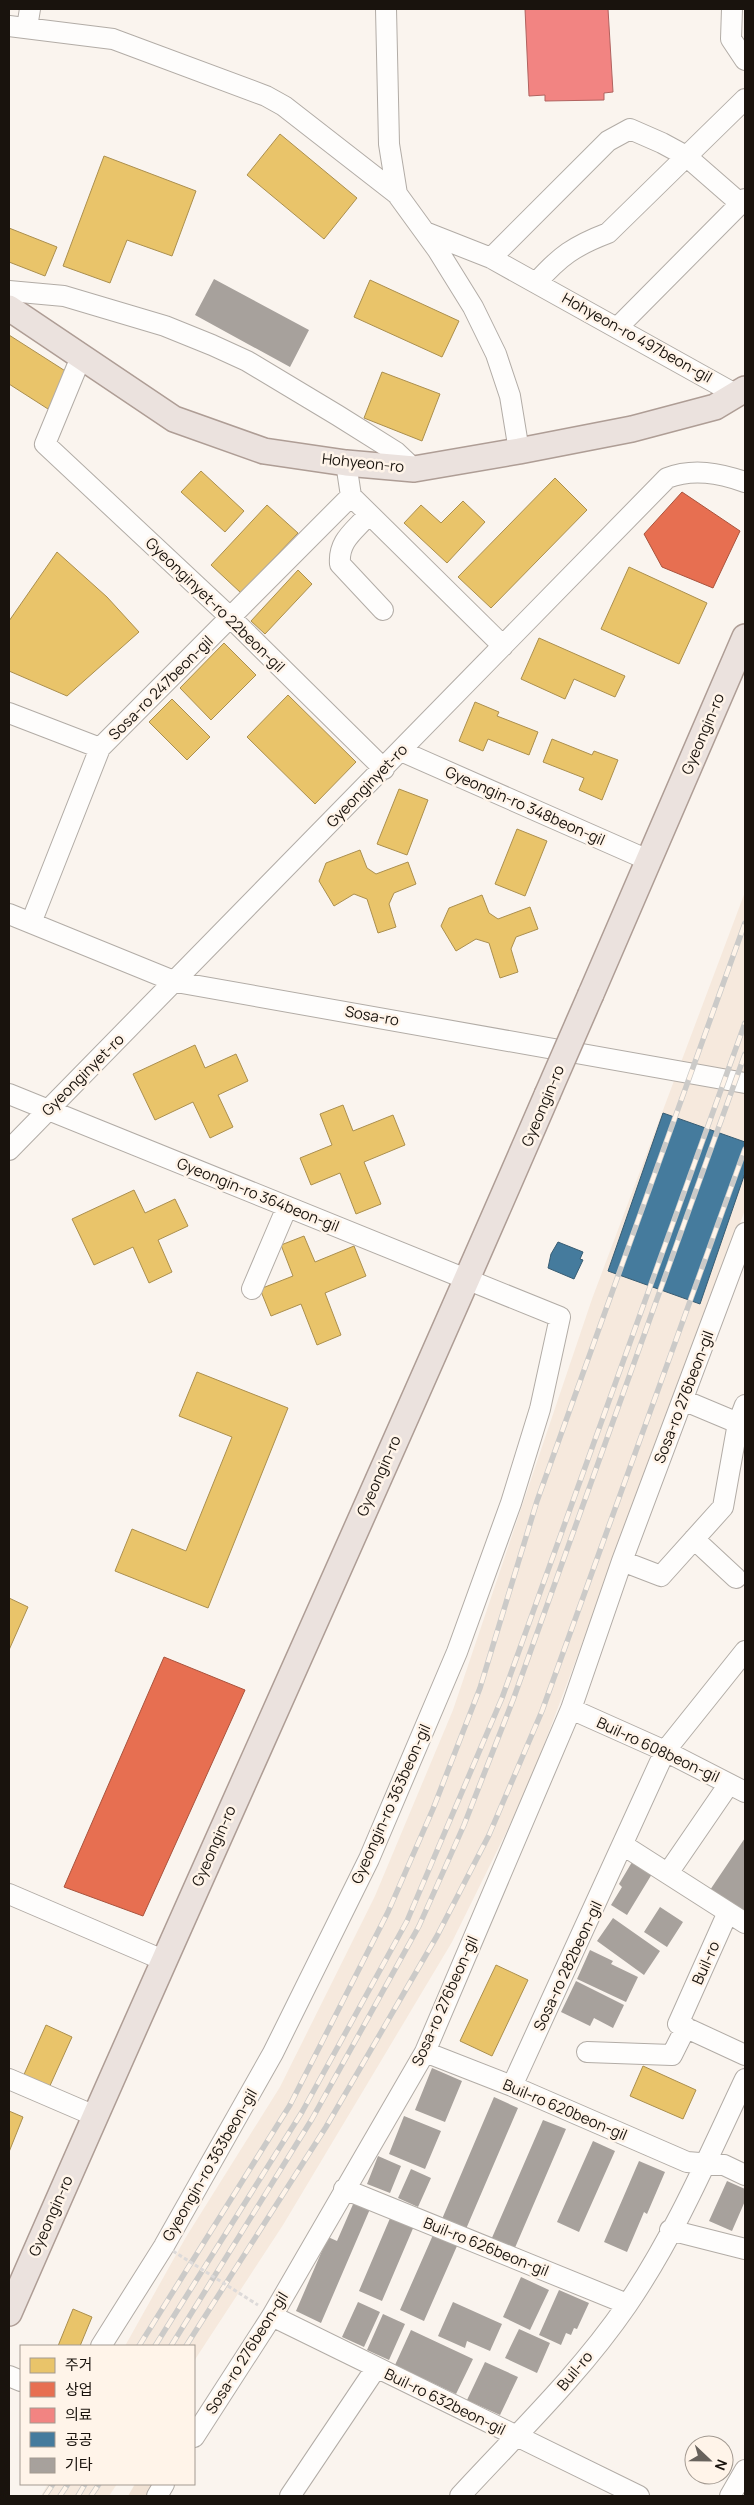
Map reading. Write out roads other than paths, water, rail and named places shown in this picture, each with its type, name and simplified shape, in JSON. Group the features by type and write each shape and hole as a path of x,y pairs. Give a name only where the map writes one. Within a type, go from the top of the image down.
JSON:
{"main road":[{"name":"Hohyeon-ro","path":"9,308 174,419 264,451 346,463 414,469 520,451 641,426 715,407 741,392"},
{"name":"Gyeongin-ro","path":"9,2313 163,1960 467,1280 745,637"}],"street":[{"path":"386,9 389,144 397,194"},
{"path":"732,9 731,39 745,60"},
{"path":"22,21 113,39 266,96 284,106 397,194 425,232 473,307 496,354 510,396 520,451"},
{"path":"536,283 557,259 588,240 608,233 745,99"},
{"path":"491,258 608,141 630,128 662,142 686,156 743,201 618,327"},
{"name":"Hohyeon-ro 497beon-gil","path":"425,232 491,258 741,392"},
{"path":"9,291 64,296 165,326 212,345 247,361 337,415 396,452 414,469"},
{"name":"Gyeonginyet-ro 22beon-gil","path":"81,357 44,444 231,618 384,769"},
{"path":"346,463 351,496 503,646"},
{"name":"Gyeonginyet-ro","path":"9,1150 176,982 667,478 684,472 704,472 729,476 745,482"},
{"name":"Sosa-ro 247beon-gil","path":"31,923 100,748 351,496"},
{"path":"369,514 348,537 339,551 340,564 383,610"},
{"path":"9,713 100,748"},
{"name":"Gyeongin-ro 348beon-gil","path":"401,751 648,860"},
{"name":"Sosa-ro","path":"9,914 176,982 745,1083"},
{"name":"Gyeongin-ro 364beon-gil","path":"9,1094 467,1280"},
{"path":"252,1288 287,1207"},
{"name":"Sosa-ro 276beon-gil","path":"195,2435 272,2316 425,2052 571,1709 622,1561 745,1233"},
{"name":"Gyeongin-ro 363beon-gil","path":"102,2345 164,2246 273,2053 369,1859 457,1652 511,1503 540,1409 560,1317 467,1280"},
{"path":"622,1561 661,1576 723,1507 743,1418 683,1400"},
{"path":"694,1539 736,1578"},
{"name":"Sosa-ro 282beon-gil","path":"512,2086 624,1845 665,1751 745,1650"},
{"name":"Buil-ro 608beon-gil","path":"571,1709 665,1751 737,1788"},
{"path":"668,1873 737,1788"},
{"path":"624,1845 745,1923"},
{"path":"9,1894 163,1960"},
{"name":"Buil-ro","path":"686,2027 678,2024 728,1912"},
{"path":"587,2052 672,2055 686,2027 745,2055"},
{"name":"Buil-ro 620beon-gil","path":"425,2052 512,2086 687,2162 706,2162 724,2165 745,2175"},
{"path":"9,2079 95,2116"},
{"name":"Buil-ro","path":"460,2496 570,2379 628,2304 706,2162 745,2079"},
{"name":"Buil-ro 626beon-gil","path":"344,2189 628,2304"},
{"path":"670,2230 745,2250"},
{"name":"Buil-ro 632beon-gil","path":"272,2316 639,2496"},
{"name":"Buil-ro 632beon-gil","path":"290,2496 376,2368"},
{"path":"730,2496 745,2470"},
{"path":"157,2496 163,2485"}],"railway":[{"path":"140,2345 290,2105 388,1912 433,1809 480,1688 537,1501 745,923"},
{"path":"156,2345 302,2112 407,1921 502,1698 745,1023"},
{"path":"172,2345 312,2119 419,1926 464,1825 513,1700 745,1054"},
{"path":"187,2345 326,2127 437,1936 489,1835 542,1711 745,1149"},
{"path":"45,2496 52,2485"},
{"path":"60,2496 67,2485"},
{"path":"78,2496 84,2485"},
{"path":"91,2496 98,2485"}]}
